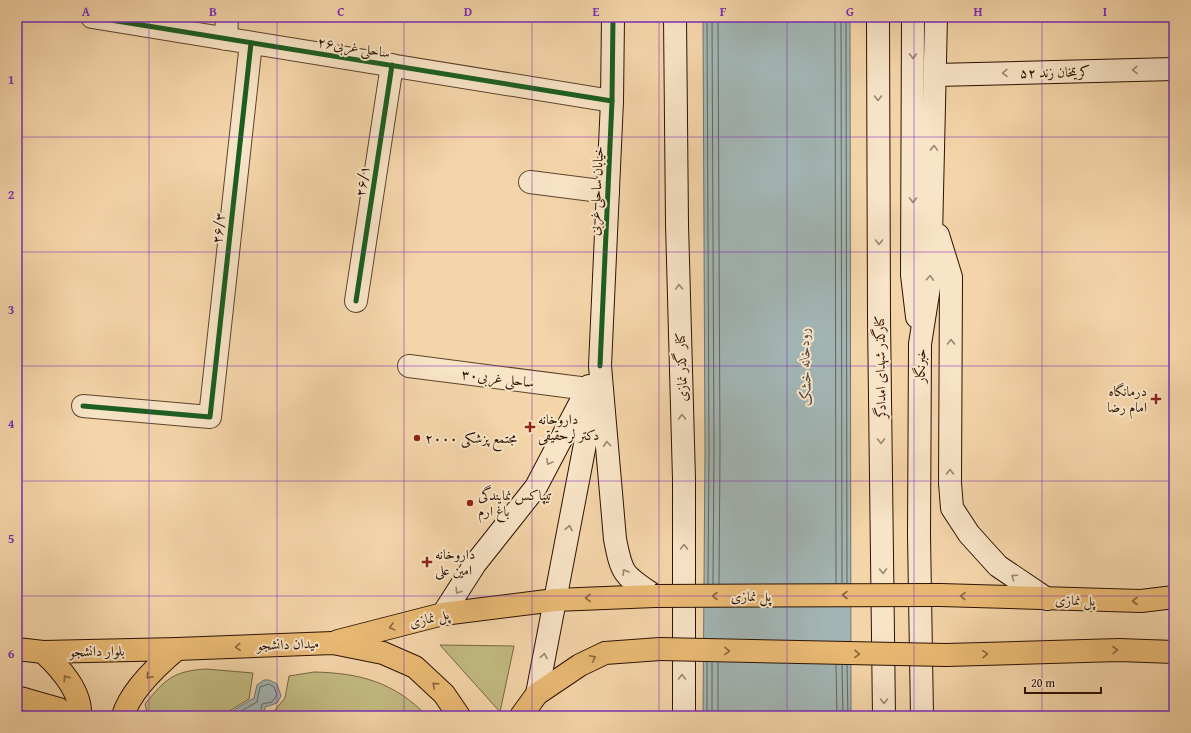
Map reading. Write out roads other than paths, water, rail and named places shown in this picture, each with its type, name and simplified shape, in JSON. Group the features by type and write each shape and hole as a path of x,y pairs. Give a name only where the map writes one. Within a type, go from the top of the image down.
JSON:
{"main road":[{"name":"ساحلی غربی۲۶","path":"92,17 612,101"},
{"path":"226,39 227,17"},
{"name":"خیابان ساحلی غربی","path":"600,366 612,101 613,17"},
{"name":"کنار گذر نمازی","path":"675,17 677,224 684,479 684,716"},
{"name":"کنارگذر شهدای امدادگر","path":"878,17 879,310 884,716"},
{"path":"913,17 912,274 920,344"},
{"name":"خبرنگار","path":"922,716 919,535 920,344 930,281 936,75 936,17"},
{"name":"۲۶/۳","path":"83,406 210,417 251,43"},
{"name":"۲۶/۱","path":"356,301 392,65"},
{"name":"کریمخان زند ۵۲","path":"936,75 1174,69"},
{"path":"530,182 608,192"},
{"path":"932,217 951,277 950,483 952,508 969,534 998,566 1047,599"},
{"name":"ساحلی غربی۳۰","path":"409,366 588,389"},
{"path":"443,614 475,564 536,487 600,366"},
{"path":"600,366 615,539 619,562 627,576 655,596"},
{"path":"537,694 600,366"},
{"name":"پل نمازی","path":"333,643 443,614 555,600 655,596 940,595 1141,601 1174,597"},
{"name":"میدان دانشجو","path":"177,649 333,643 383,653 415,667 444,694 459,716"},
{"name":"بلوار دانشجو","path":"17,649 43,652 177,649"},
{"path":"123,714 141,685 157,667 177,649"},
{"path":"521,716 537,694 580,665 605,653 660,649 946,655 1119,650 1174,652"},
{"path":"43,652 59,667 72,686 81,713"},
{"path":"17,697 59,709"}],"water":[{"name":"رودخانه خشک","path":"703,17 850,17 851,716 703,716 705,450"},
{"path":"264,680 269,680 277,684 281,696 277,703 265,707 264,716 224,716 254,698 257,685"}],"place":[{"name":"درمانگاه امام رضا","path":"1156,399"},
{"name":"داروخانه دکتر لرحقیقی","path":"530,427"},
{"name":"مجتمع پزشکی ۲۰۰۰","path":"417,438"},
{"name":"تیپاکس نمایندگی باغ ارم","path":"470,503"},
{"name":"داروخانه امین علی","path":"427,562"}]}
